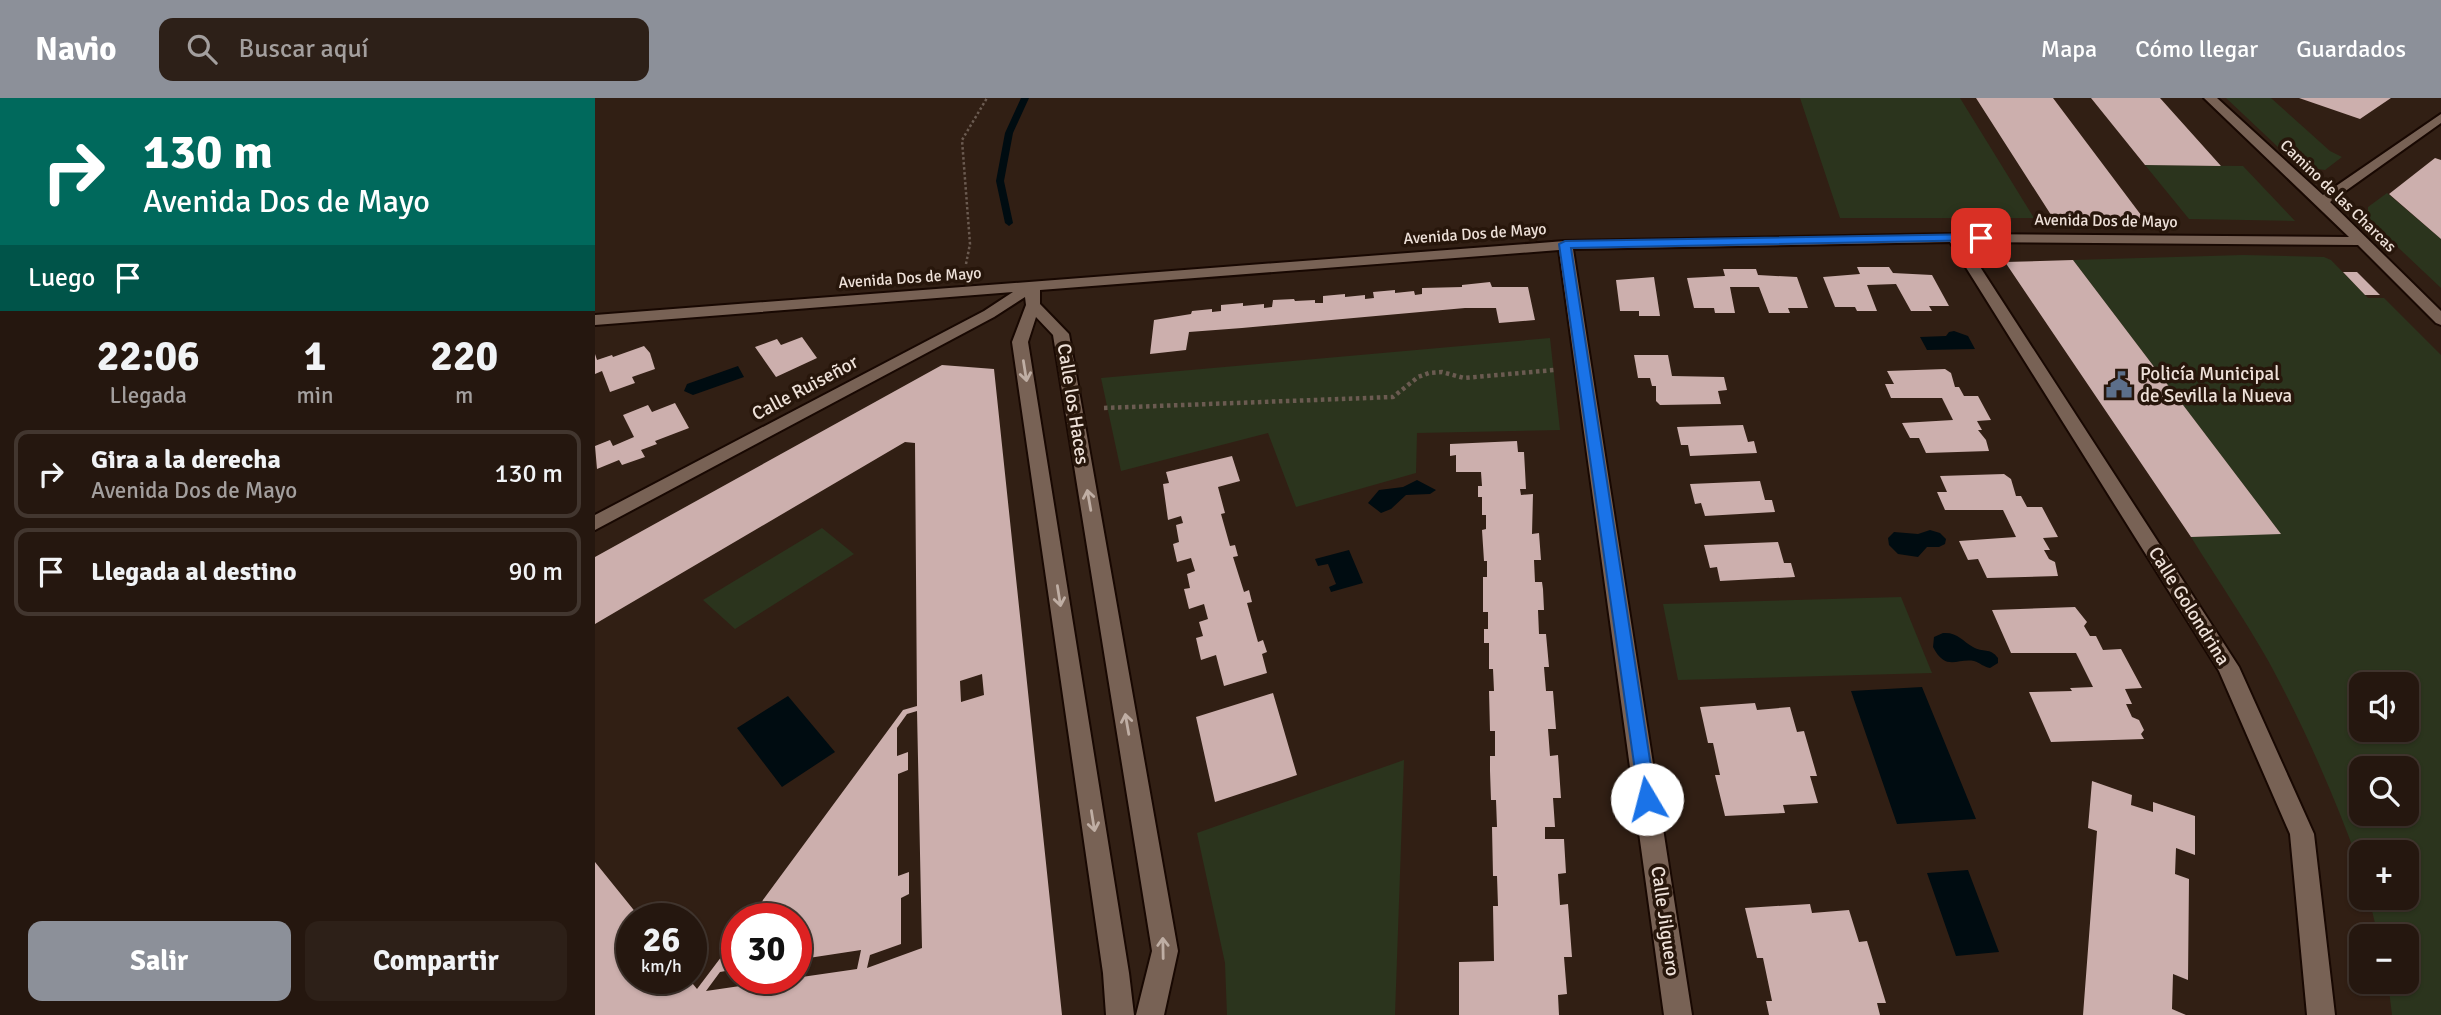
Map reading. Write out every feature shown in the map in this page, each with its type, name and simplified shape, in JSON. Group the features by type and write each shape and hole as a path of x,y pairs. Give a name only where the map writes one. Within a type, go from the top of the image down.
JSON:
{"street":[{"name":"Camino de las Charcas","path":"2210,98 2322,202 2441,320"},
{"path":"2322,202 2441,118"},
{"name":"Avenida Dos de Mayo","path":"595,320 961,292 1032,295 1565,244 1954,237 2361,241"},
{"name":"Calle Golondrina","path":"1954,237 2228,667 2302,834 2321,1015"},
{"name":"Calle Jilguero","path":"1565,244 1678,1015"},
{"path":"1032,295 1020,342 1116,973 1120,1015"},
{"name":"Calle los Haces","path":"1032,295 1060,331 1165,951 1150,1015"},
{"name":"Calle Ruiseñor","path":"595,523 989,314 1032,295"}],"path":[{"path":"961,292 970,244 962,140 986,98"},
{"path":"1074,414 1098,408 1393,397 1419,377 1429,373 1442,372 1464,378 1583,367"}],"green space":[{"path":"1800,98 1960,98 2034,218 1840,218"},
{"path":"2226,98 2271,98 2330,151 2342,157 2325,170 2298,166"},
{"path":"2145,165 2243,166 2295,221 2189,219"},
{"path":"2387,193 2441,239 2441,288 2368,219 2368,207"},
{"path":"2243,255 2324,257 2331,260 2368,298 2384,298 2441,355 2441,1015 2392,1015 2389,994 2419,994 2419,924 2375,924 2372,910 2419,910 2419,840 2350,840 2320,766 2270,664 2191,537 2280,533 2073,260"},
{"path":"1550,338 1560,430 1417,433 1416,473 1296,507 1268,433 1121,471 1101,378"},
{"path":"822,528 854,554 735,629 703,600"},
{"path":"1901,597 1932,673 1678,680 1663,604"},
{"path":"1404,760 1395,1015 1227,1015 1225,963 1197,833"}],"shaded area":[{"path":"1954,331 1968,336 1975,349 1927,350 1920,337 1946,336"},
{"path":"738,366 744,377 693,395 684,391 687,384"},
{"path":"1417,480 1436,490 1430,494 1406,495 1391,509 1381,513 1368,503 1379,490 1403,487"},
{"path":"1930,530 1940,533 1946,539 1945,544 1927,547 1918,557 1898,554 1889,545 1888,538 1894,532 1918,534"},
{"path":"1349,550 1363,583 1331,592 1329,587 1336,584 1328,564 1318,566 1315,559"},
{"path":"1943,633 1959,637 1977,649 1992,652 1998,658 1998,663 1990,668 1974,661 1947,662 1933,647 1934,637"},
{"path":"1922,687 1976,819 1897,824 1851,691"},
{"path":"788,696 835,752 782,787 737,728"},
{"path":"1968,870 1999,952 1956,956 1927,873"}],"building":[{"path":"1976,98 2053,98 2144,219 2053,218"},
{"path":"2091,98 2160,98 2221,166 2145,165"},
{"path":"2299,98 2391,98 2360,119"},
{"path":"2435,158 2441,160 2441,239 2389,194"},
{"path":"2073,260 2281,534 2191,537 2005,262"},
{"path":"1857,267 1889,267 1893,273 1932,275 1949,306 1929,306 1932,311 1911,311 1896,284 1867,285 1877,311 1835,307 1823,277 1860,274"},
{"path":"1723,269 1756,269 1758,275 1797,277 1808,308 1788,308 1790,313 1769,313 1759,287 1730,287 1735,313 1715,313 1714,308 1694,308 1687,278 1725,276"},
{"path":"2343,272 2357,272 2380,295 2365,295"},
{"path":"1654,277 1660,316 1639,316 1639,311 1620,311 1616,280"},
{"path":"1490,282 1492,287 1528,287 1535,320 1499,323 1496,308 1465,308 1189,332 1186,350 1150,354 1154,320 1191,314 1192,311 1221,311 1221,305 1243,303 1243,306 1264,304 1264,308 1272,307 1273,300 1315,300 1315,303 1323,303 1323,296 1345,294 1345,297 1365,295 1365,299 1374,298 1373,292 1395,290 1395,293 1414,291 1415,295 1422,294 1422,288 1462,287"},
{"path":"802,337 817,358 776,377 755,347 777,339 781,345"},
{"path":"644,346 650,353 655,369 632,377 635,383 610,392 602,371 595,374 595,354 597,360"},
{"path":"1634,355 1668,355 1672,376 1724,377 1727,390 1718,391 1721,404 1660,405 1656,401 1656,386 1652,386 1650,378 1638,378"},
{"path":"942,365 994,369 1062,1015 595,1015 595,862 628,903 616,903 616,994 707,994 707,991 721,989 721,994 812,994 812,976 857,969 861,950 812,957 812,903 761,903 903,710 917,706 915,443 905,442 595,624 595,557","holes":["982,674 984,695 961,702 960,681","917,711 922,948 867,968 870,955 901,944 901,898 909,894 909,872 898,876 898,774 908,770 908,752 897,756 897,728 907,714"]},
{"path":"1945,369 1951,373 1955,387 1959,387 1964,396 1978,396 1991,420 1977,421 1982,430 1978,430 1986,440 1989,451 1926,453 1919,438 1910,438 1902,423 1953,420 1942,398 1891,398 1885,384 1894,384 1887,371"},
{"path":"675,403 689,428 655,441 657,444 641,450 645,457 622,465 619,460 597,469 595,446 610,440 613,446 634,437 623,415 648,405 652,412"},
{"path":"1743,425 1748,442 1754,441 1757,453 1690,456 1688,445 1681,445 1677,427"},
{"path":"1517,441 1518,452 1524,452 1526,489 1520,489 1521,495 1533,494 1532,534 1539,533 1541,560 1534,560 1535,582 1542,582 1544,610 1538,610 1539,634 1546,634 1549,667 1544,667 1546,691 1553,691 1556,729 1548,729 1550,756 1558,755 1561,798 1553,798 1555,827 1545,827 1545,839 1564,839 1566,873 1558,874 1560,905 1568,904 1572,957 1564,957 1567,994 1558,995 1559,1015 1459,1015 1459,962 1494,961 1493,906 1498,906 1497,876 1493,876 1492,827 1497,827 1496,800 1491,800 1490,756 1495,756 1495,731 1490,731 1489,691 1494,691 1493,669 1489,669 1489,643 1484,643 1484,629 1488,629 1488,612 1483,612 1483,577 1487,577 1487,561 1484,561 1482,530 1486,529 1486,515 1482,515 1482,497 1478,497 1478,486 1482,486 1481,472 1456,472 1456,455 1450,456 1450,444"},
{"path":"1232,456 1240,481 1218,487 1225,513 1221,514 1230,546 1235,545 1238,556 1233,557 1244,592 1249,590 1252,602 1247,603 1258,642 1263,640 1267,652 1262,654 1267,673 1224,686 1216,655 1201,660 1196,638 1203,636 1199,622 1208,619 1204,604 1189,609 1184,589 1190,588 1187,574 1195,571 1191,558 1177,562 1173,544 1179,542 1176,525 1183,523 1181,516 1168,520 1163,484 1169,483 1166,472"},
{"path":"2004,474 2011,479 2016,496 2021,496 2027,507 2042,507 2058,537 2043,538 2050,550 2044,550 2049,559 2055,562 2058,576 1987,578 1978,559 1968,560 1959,541 2016,537 2003,510 1945,510 1937,492 1947,492 1940,476"},
{"path":"1760,481 1765,500 1772,500 1775,512 1705,516 1701,503 1695,504 1690,484"},
{"path":"1778,542 1784,563 1791,563 1795,577 1720,581 1717,567 1710,568 1704,545"},
{"path":"2075,607 2087,622 2084,626 2090,636 2096,636 2103,650 2121,649 2142,688 2125,689 2132,704 2126,704 2132,717 2139,720 2144,730 2141,734 2144,739 2051,742 2029,692 2072,691 2070,688 2093,687 2076,653 2011,653 1992,610"},
{"path":"1273,693 1297,775 1215,802 1196,717"},
{"path":"1755,703 1757,710 1790,707 1797,732 1804,731 1817,776 1810,776 1818,803 1783,805 1785,813 1725,816 1715,775 1720,775 1713,743 1708,743 1700,707"},
{"path":"2092,781 2132,795 2131,805 2153,812 2153,802 2195,816 2195,855 2176,848 2175,874 2189,879 2188,980 2173,974 2172,1009 2186,1015 2083,1015 2097,831 2088,828"},
{"path":"1810,904 1812,913 1849,910 1859,942 1867,941 1886,1003 1877,1003 1880,1015 1769,1015 1766,1001 1772,1001 1763,958 1757,958 1745,908"},
{"path":"721,957 720,972 707,990 707,976"}],"waterway":[{"path":"1009,223 1000,181 1009,133 1025,98"}],"place":[{"name":"Policía Municipal de Sevilla la Nueva","path":"2119,385"}],"route":[{"path":"1647,799 1565,244 1981,238"}]}
